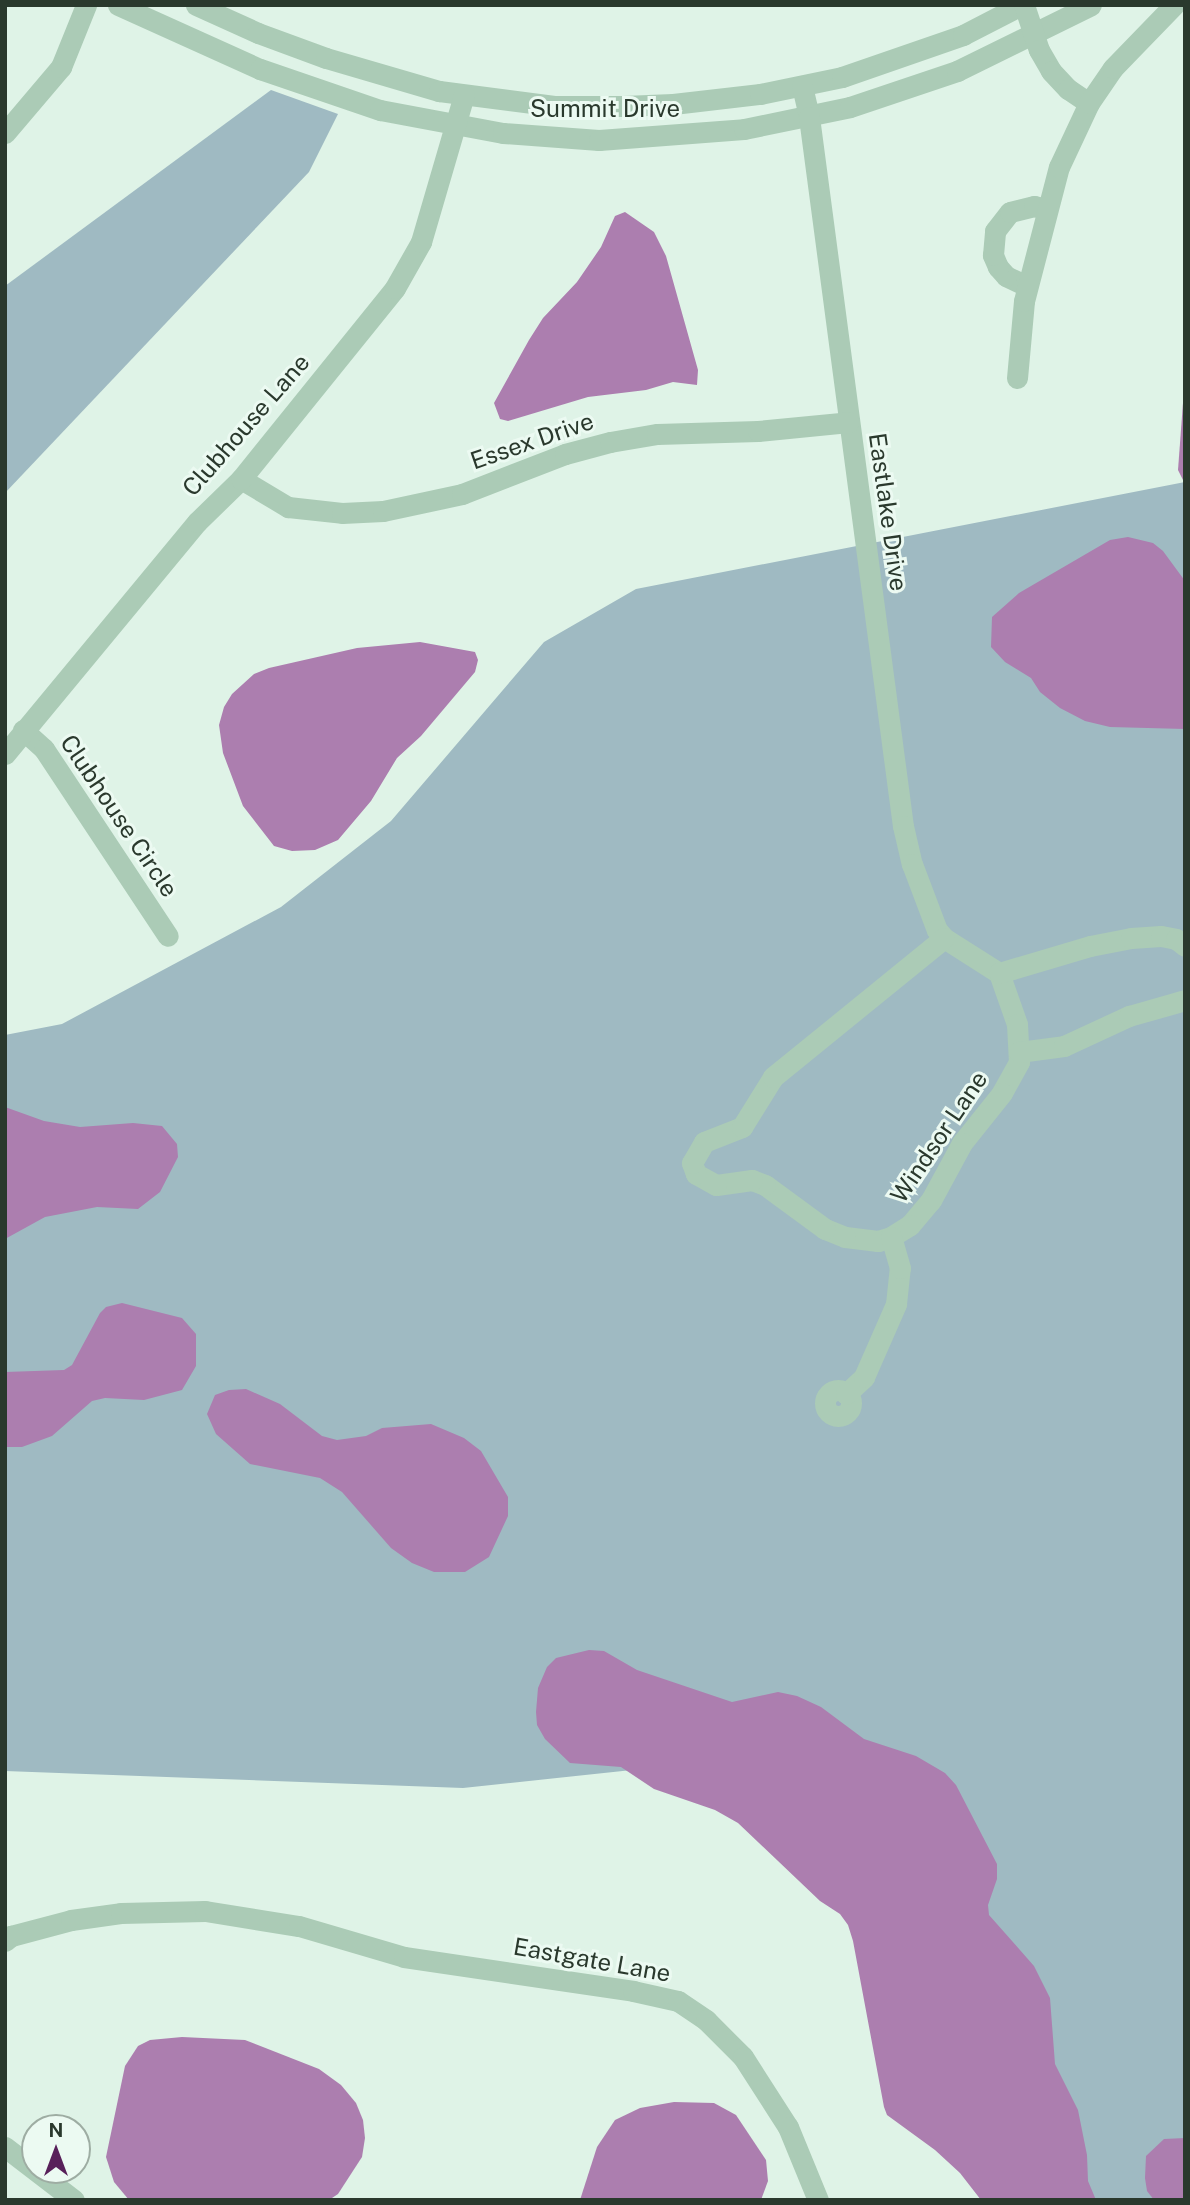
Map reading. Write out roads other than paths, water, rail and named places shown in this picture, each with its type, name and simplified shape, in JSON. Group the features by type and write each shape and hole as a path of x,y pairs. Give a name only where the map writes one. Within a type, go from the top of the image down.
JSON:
{"street":[{"path":"5,133 61,67 86,5"},
{"name":"Summit Drive","path":"118,5 306,86 380,110 529,136 599,140 691,135 809,117 861,104 939,79 1035,35 1091,5"},
{"name":"Summit Drive","path":"196,5 258,33 382,76 464,96 554,106 685,103 802,86 842,77 963,35 1022,5"},
{"path":"1022,5 1051,71 1068,89 1089,103"},
{"path":"1017,378 1020,325 1027,286 1059,167 1089,103 1113,68 1174,5"},
{"name":"Eastlake Drive","path":"802,86 809,117 903,826 926,905 944,938"},
{"name":"Clubhouse Lane","path":"5,754 197,522 241,479 410,265 421,242 464,96"},
{"path":"1027,286 1006,276 998,267 993,256 995,231 1010,212 1021,207 1046,209"},
{"name":"Essex Drive","path":"241,479 288,508 342,513 383,511 462,494 565,453 610,442 657,434 758,431 849,422"},
{"name":"Clubhouse Circle","path":"23,730 44,749 168,936"},
{"path":"999,973 1090,946 1131,938 1161,936 1175,939 1185,946"},
{"path":"944,938 999,973 1012,1002 1019,1052 1064,1046 1129,1016 1185,1000"},
{"name":"Windsor Lane","path":"944,938 773,1077 741,1127 704,1142 692,1163 696,1174 716,1185 752,1180 765,1185 825,1229 845,1237 878,1241 891,1237 910,1225 931,1200 962,1143 1013,1074 1019,1052"},
{"path":"846,1394 864,1377 896,1304 900,1268 891,1237"},
{"name":"Eastgate Lane","path":"5,1941 11,1936 28,1931 121,1913 205,1911 256,1917 299,1926 404,1957 634,1991 678,2001 706,2020 743,2057 788,2127 818,2200"},
{"path":"5,2147 74,2200"}]}
